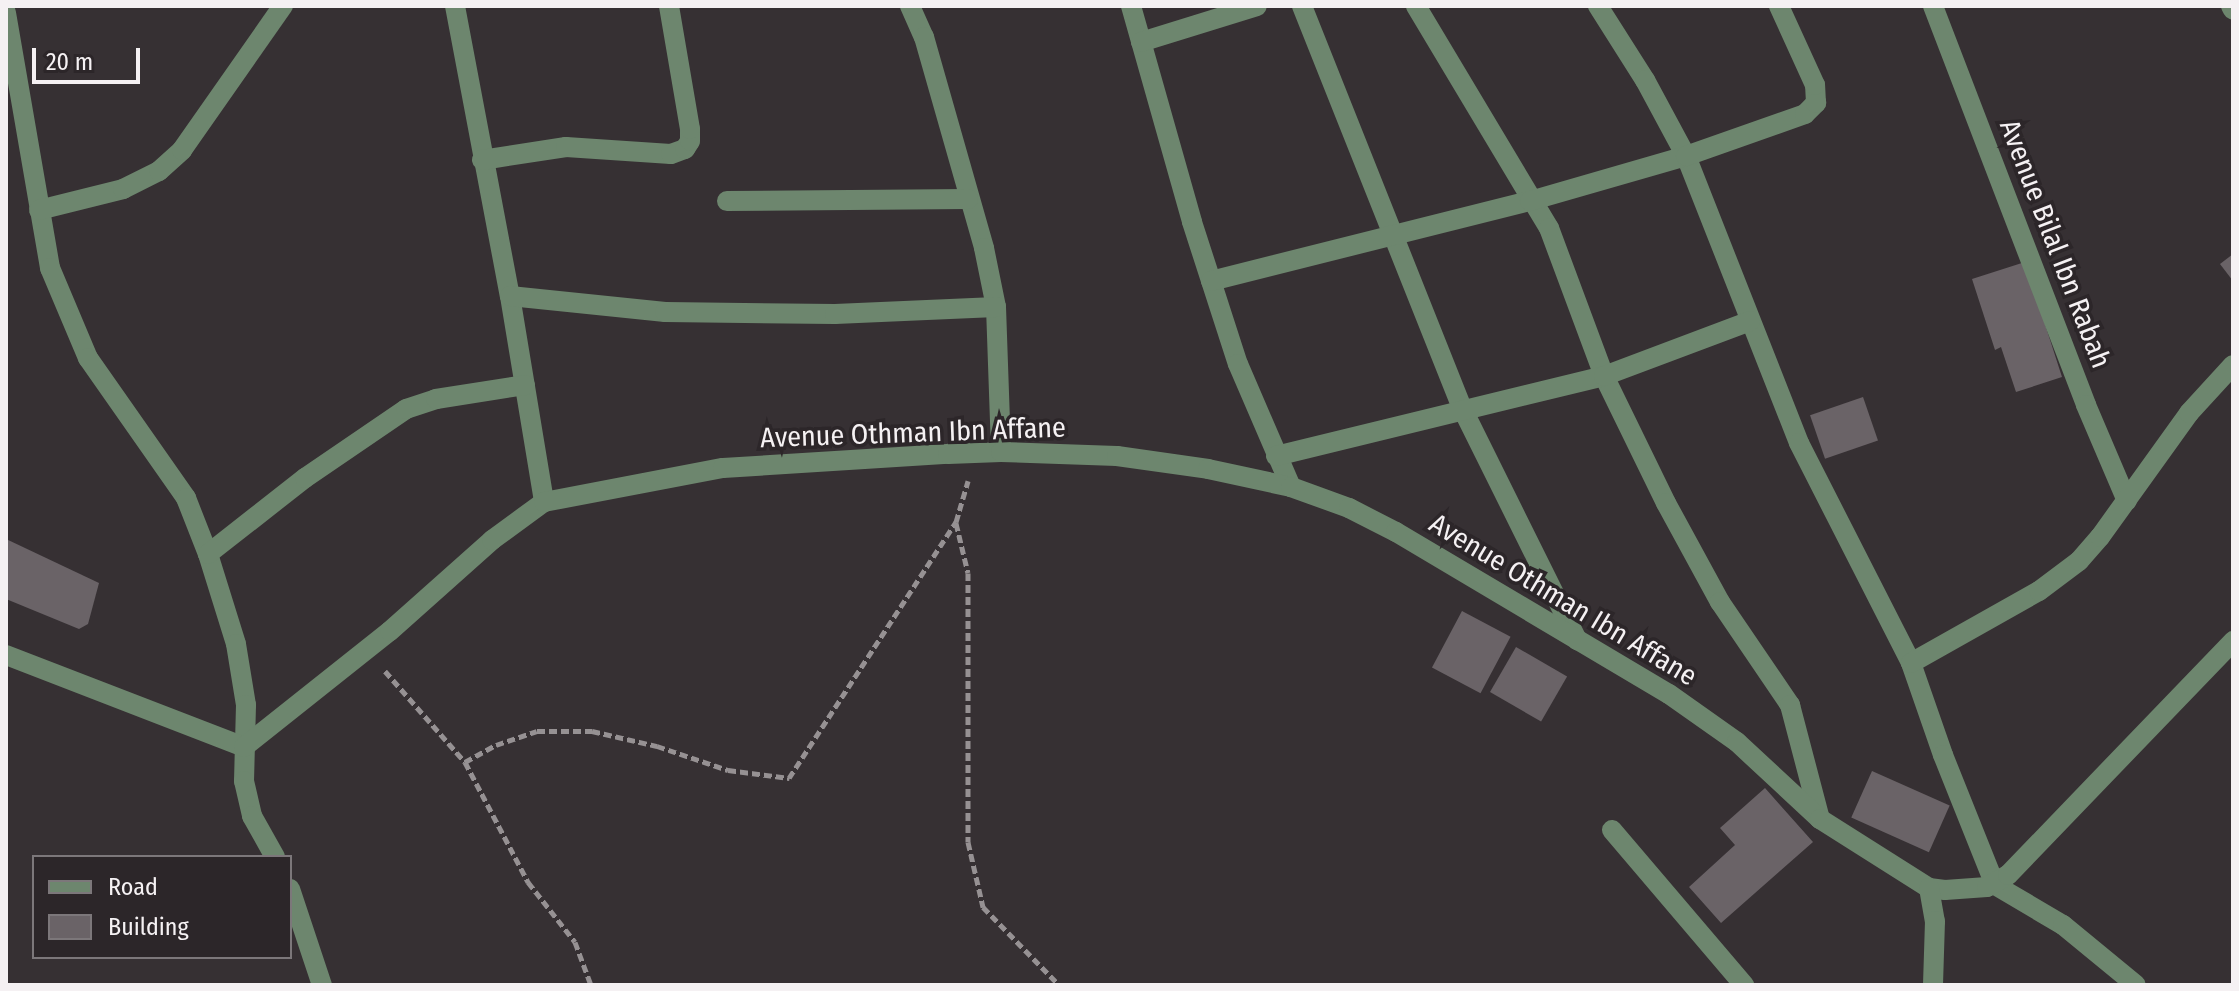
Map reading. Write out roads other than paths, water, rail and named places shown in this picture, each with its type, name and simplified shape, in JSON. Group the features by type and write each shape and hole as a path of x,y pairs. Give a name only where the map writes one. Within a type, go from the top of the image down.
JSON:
{"street":[{"path":"39,210 123,189 159,171 182,150 283,6"},
{"path":"455,6 510,296 544,502"},
{"path":"482,160 566,147 671,154 685,149 690,141 690,129 669,6"},
{"path":"910,6 924,37 984,248 996,307 1001,452"},
{"path":"1131,6 1238,364 1291,487"},
{"path":"1141,42 1257,6"},
{"path":"1302,6 1463,410 1577,640"},
{"path":"1416,6 1530,201 1549,228 1604,376 1666,503 1713,590 1790,705 1820,819"},
{"path":"1598,6 1656,98 1686,156 1814,477 1911,663 1943,755 1995,885 2063,925 2136,985"},
{"path":"1211,281 1393,238 1530,201 1686,156 1814,109 1817,97 1815,85 1779,6"},
{"name":"Avenue Bilal Ibn Rabah","path":"1933,6 2127,501"},
{"path":"1950,6 1953,52"},
{"path":"9,10 50,268 88,358 186,498 208,554 236,644 246,705 244,781 252,816 274,855"},
{"path":"727,201 968,199"},
{"path":"510,296 665,312 835,314 996,307"},
{"path":"1276,456 1604,376 1750,321"},
{"path":"1911,663 2039,591 2069,569 2100,537 2189,413 2233,365"},
{"path":"208,554 305,478 406,409 436,399 525,385"},
{"name":"Avenue Othman Ibn Affane","path":"244,747 367,649 492,540 544,502 723,468 1001,452 1117,456 1208,469 1291,487 1349,508 1396,532 1669,694 1737,742 1820,819 1929,888"},
{"path":"1933,985 1935,921 1929,888 1961,890 1995,885 2233,641"},
{"path":"6,655 244,747"},
{"path":"1612,830 1744,985"},
{"path":"292,895 322,985"}]}
